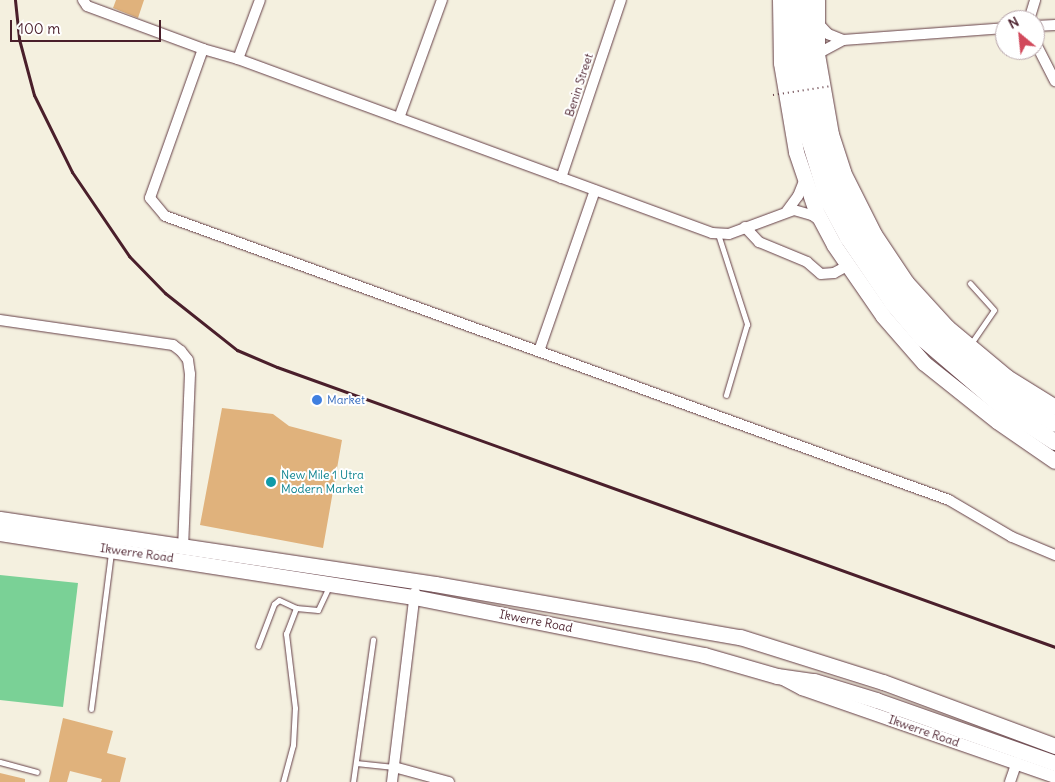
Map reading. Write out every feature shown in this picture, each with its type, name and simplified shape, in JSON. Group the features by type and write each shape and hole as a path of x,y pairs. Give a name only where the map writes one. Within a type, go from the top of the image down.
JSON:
{"highway":[{"path":"792,0 791,44 802,119 828,201 848,238 893,304 923,339 1007,411 1055,442"},
{"path":"804,0 806,62 819,132 840,195 858,231 899,294 940,339 998,388 1055,424"}],"main road":[{"path":"780,0 785,92 804,181 821,222 847,266 888,323 924,363 997,422 1055,461"},
{"path":"817,0 817,54 831,134 843,172 858,204 906,282 968,347 1006,377 1055,407"},
{"name":"Ikwerre Road","path":"0,519 417,581 740,637 882,682 1055,746"},
{"name":"Ikwerre Road","path":"0,533 414,597 704,655 777,676"},
{"path":"777,676 814,681 876,700 1055,763"},
{"path":"876,700 882,682"},
{"path":"919,716 926,731"}],"street":[{"path":"83,0 87,6 203,49 238,59 718,234 745,227 787,211 802,211 821,222"},
{"path":"238,59 260,0"},
{"path":"398,118 442,0"},
{"name":"Benin Street","path":"562,178 621,0"},
{"path":"816,20 828,34 843,40"},
{"path":"817,54 843,40 995,29"},
{"path":"203,49 150,198 155,208 165,216 949,500 1012,537 1055,556"},
{"path":"1044,60 1055,81"},
{"path":"787,211 798,196 804,181"},
{"path":"539,351 595,190"},
{"path":"745,227 759,242 807,262 821,274 834,273 847,266"},
{"path":"0,320 173,345 181,350 188,360 190,374 183,545"},
{"path":"392,782 417,581"},
{"name":"Ikwerre Road","path":"777,676 802,689 1017,762 1055,777"},
{"path":"1010,782 1017,762"},
{"path":"394,767 449,782"}],"lane":[{"path":"718,234 747,324 726,396"},
{"path":"968,347 994,310 970,283"},
{"path":"91,709 111,549"},
{"path":"258,646 274,604 279,600 296,608 318,610 330,583"},
{"path":"283,782 293,745 295,708 286,634 296,608"},
{"path":"353,782 373,639"},
{"path":"0,762 37,772"},
{"path":"356,763 394,767"}],"path":[{"path":"773,96 831,86"}],"green space":[{"path":"0,575 78,583 63,707 0,700"}],"building":[{"path":"116,0 144,0 138,18 113,8"},
{"name":"New Mile 1 Utra Modern Market","path":"222,408 273,414 289,426 342,440 323,548 200,525"},
{"path":"63,718 113,731 107,753 126,758 120,782 101,782 102,779 70,771 67,782 49,782"},
{"path":"0,773 25,779 25,782 0,782"}],"railway":[{"path":"15,0 19,39 34,95 72,172 129,256 165,293 237,350 277,367 1055,647"}],"place":[{"name":"Market","path":"317,400"},
{"name":"New Mile 1 Utra Modern Market","path":"271,482"}]}
